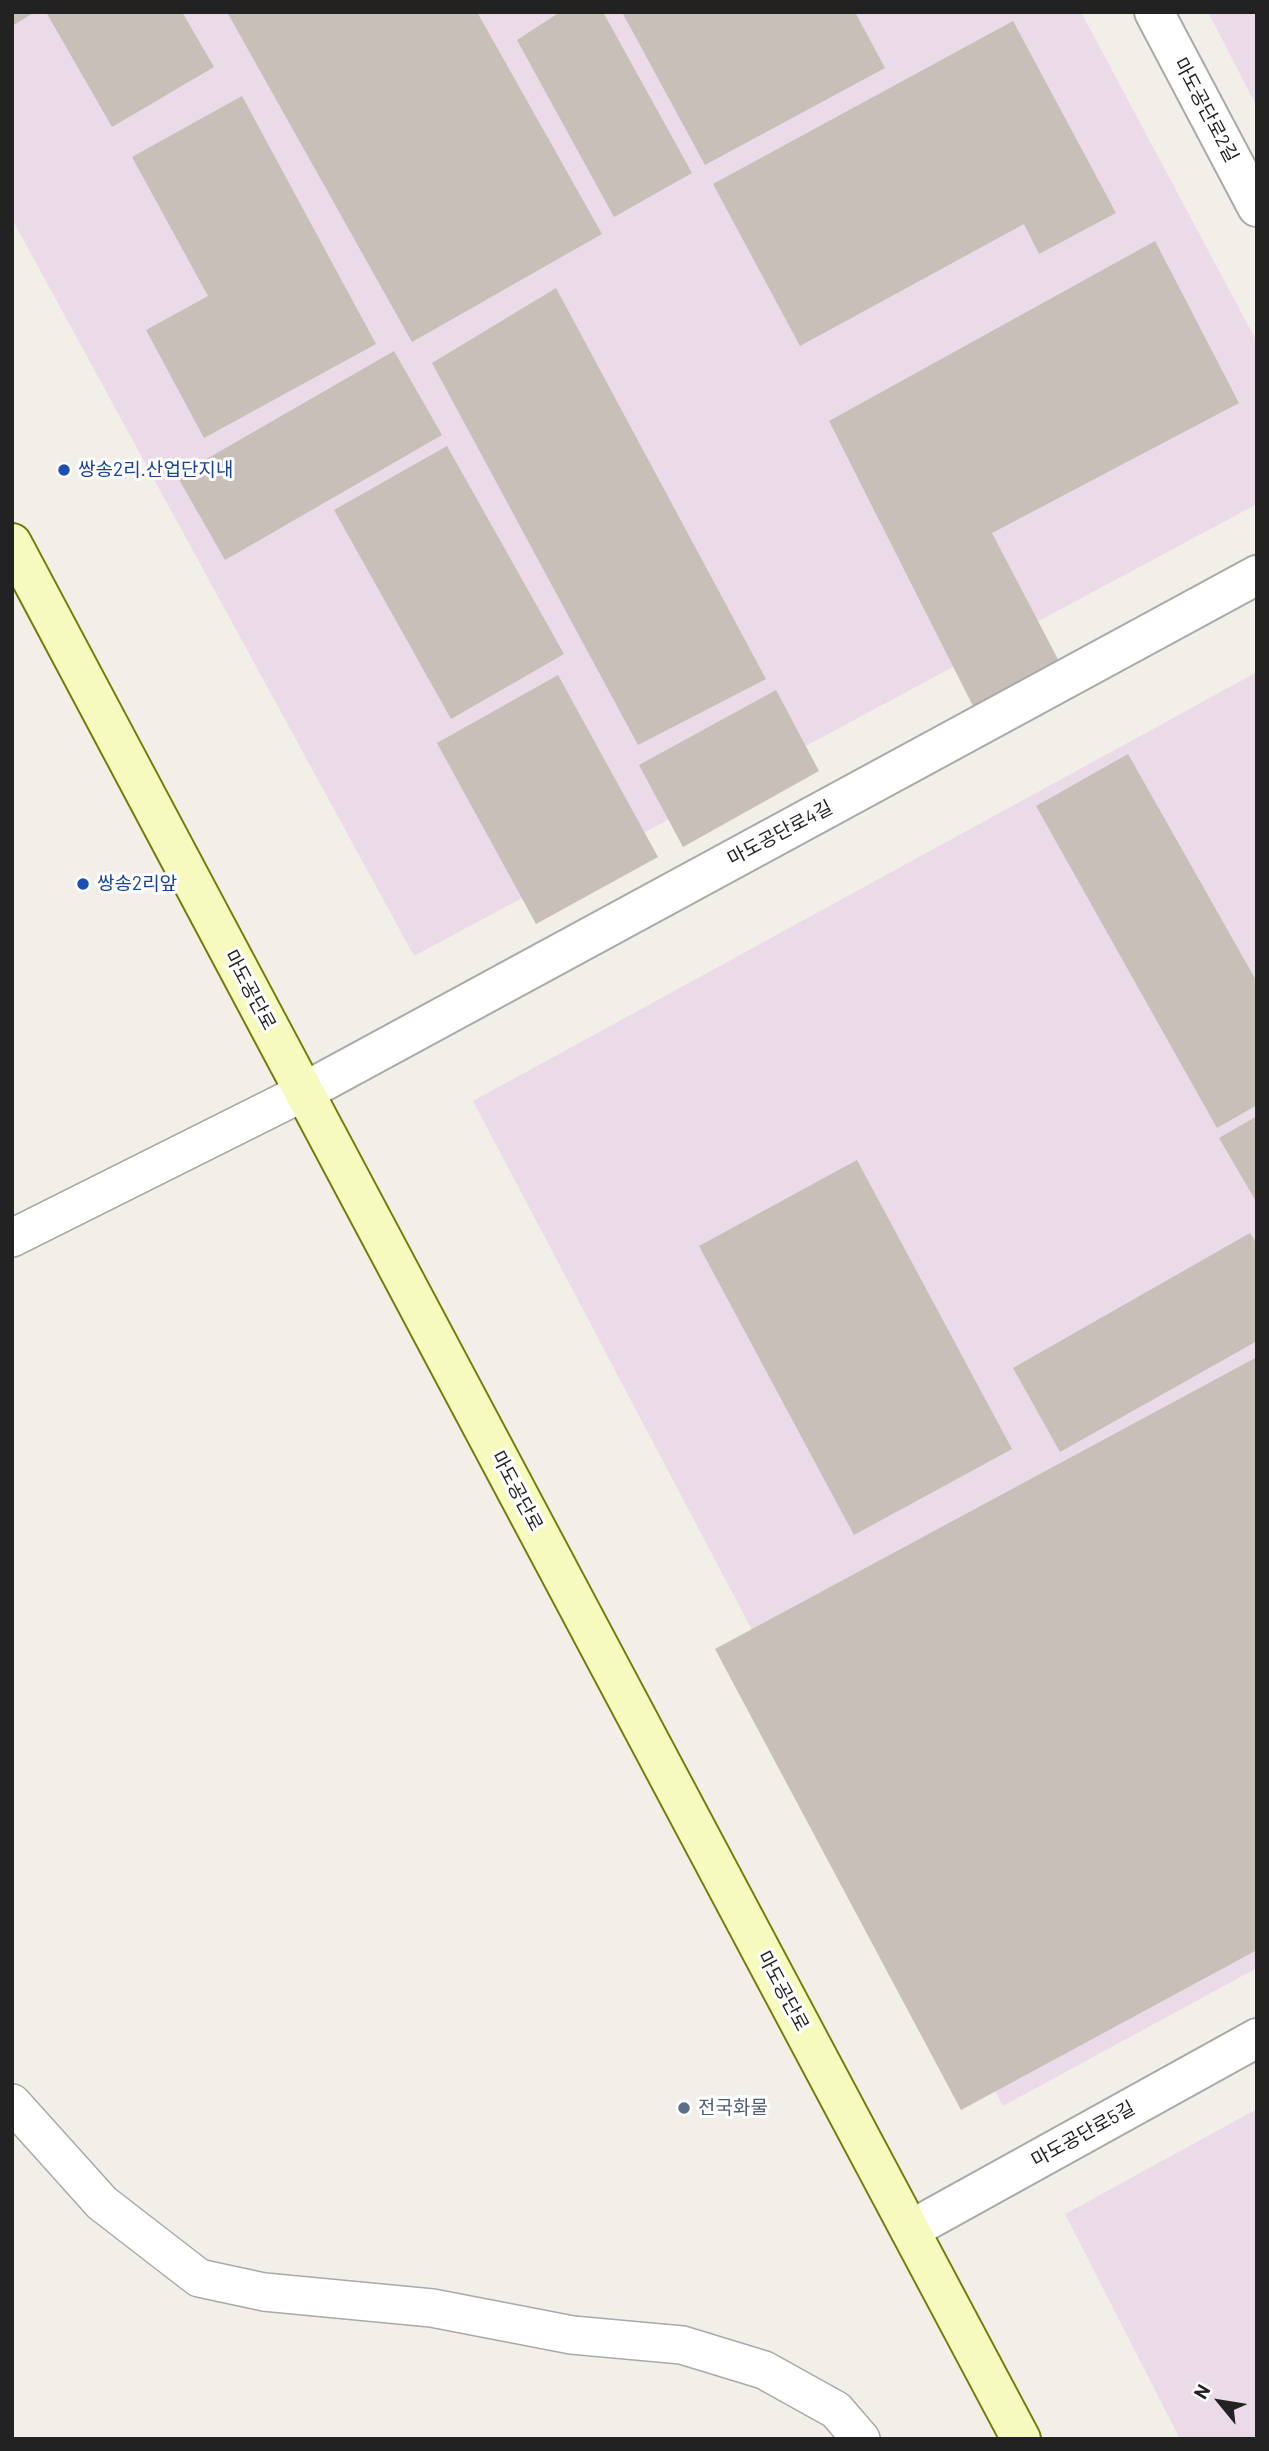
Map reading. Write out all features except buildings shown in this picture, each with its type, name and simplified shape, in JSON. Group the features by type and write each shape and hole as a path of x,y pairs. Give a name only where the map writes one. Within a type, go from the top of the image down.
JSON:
{"main road":[{"name":"마도공단로","path":"12,543 1021,2439"}],"street":[{"name":"마도공단로2길","path":"1154,12 1257,207"},
{"name":"마도공단로4길","path":"304,1092 1257,575"},
{"path":"12,1238 304,1092"},
{"name":"마도공단로5길","path":"910,2230 1257,2038"},
{"path":"12,2102 102,2203 200,2278 264,2292 432,2308 572,2335 682,2345 764,2370 836,2410 861,2439"}],"shaded area":[{"path":"12,12 1081,12 1257,342 1257,504 414,956 12,219"},
{"path":"1208,12 1257,12 1257,107"},
{"path":"1257,672 1257,1968 1003,2106 473,1101"},
{"path":"1257,2109 1257,2439 1180,2439 1065,2214"}],"place":[{"name":"쌍송2리.산업단지내","path":"64,470"},
{"name":"쌍송2리앞","path":"83,884"},
{"name":"전국화물","path":"684,2108"}]}
